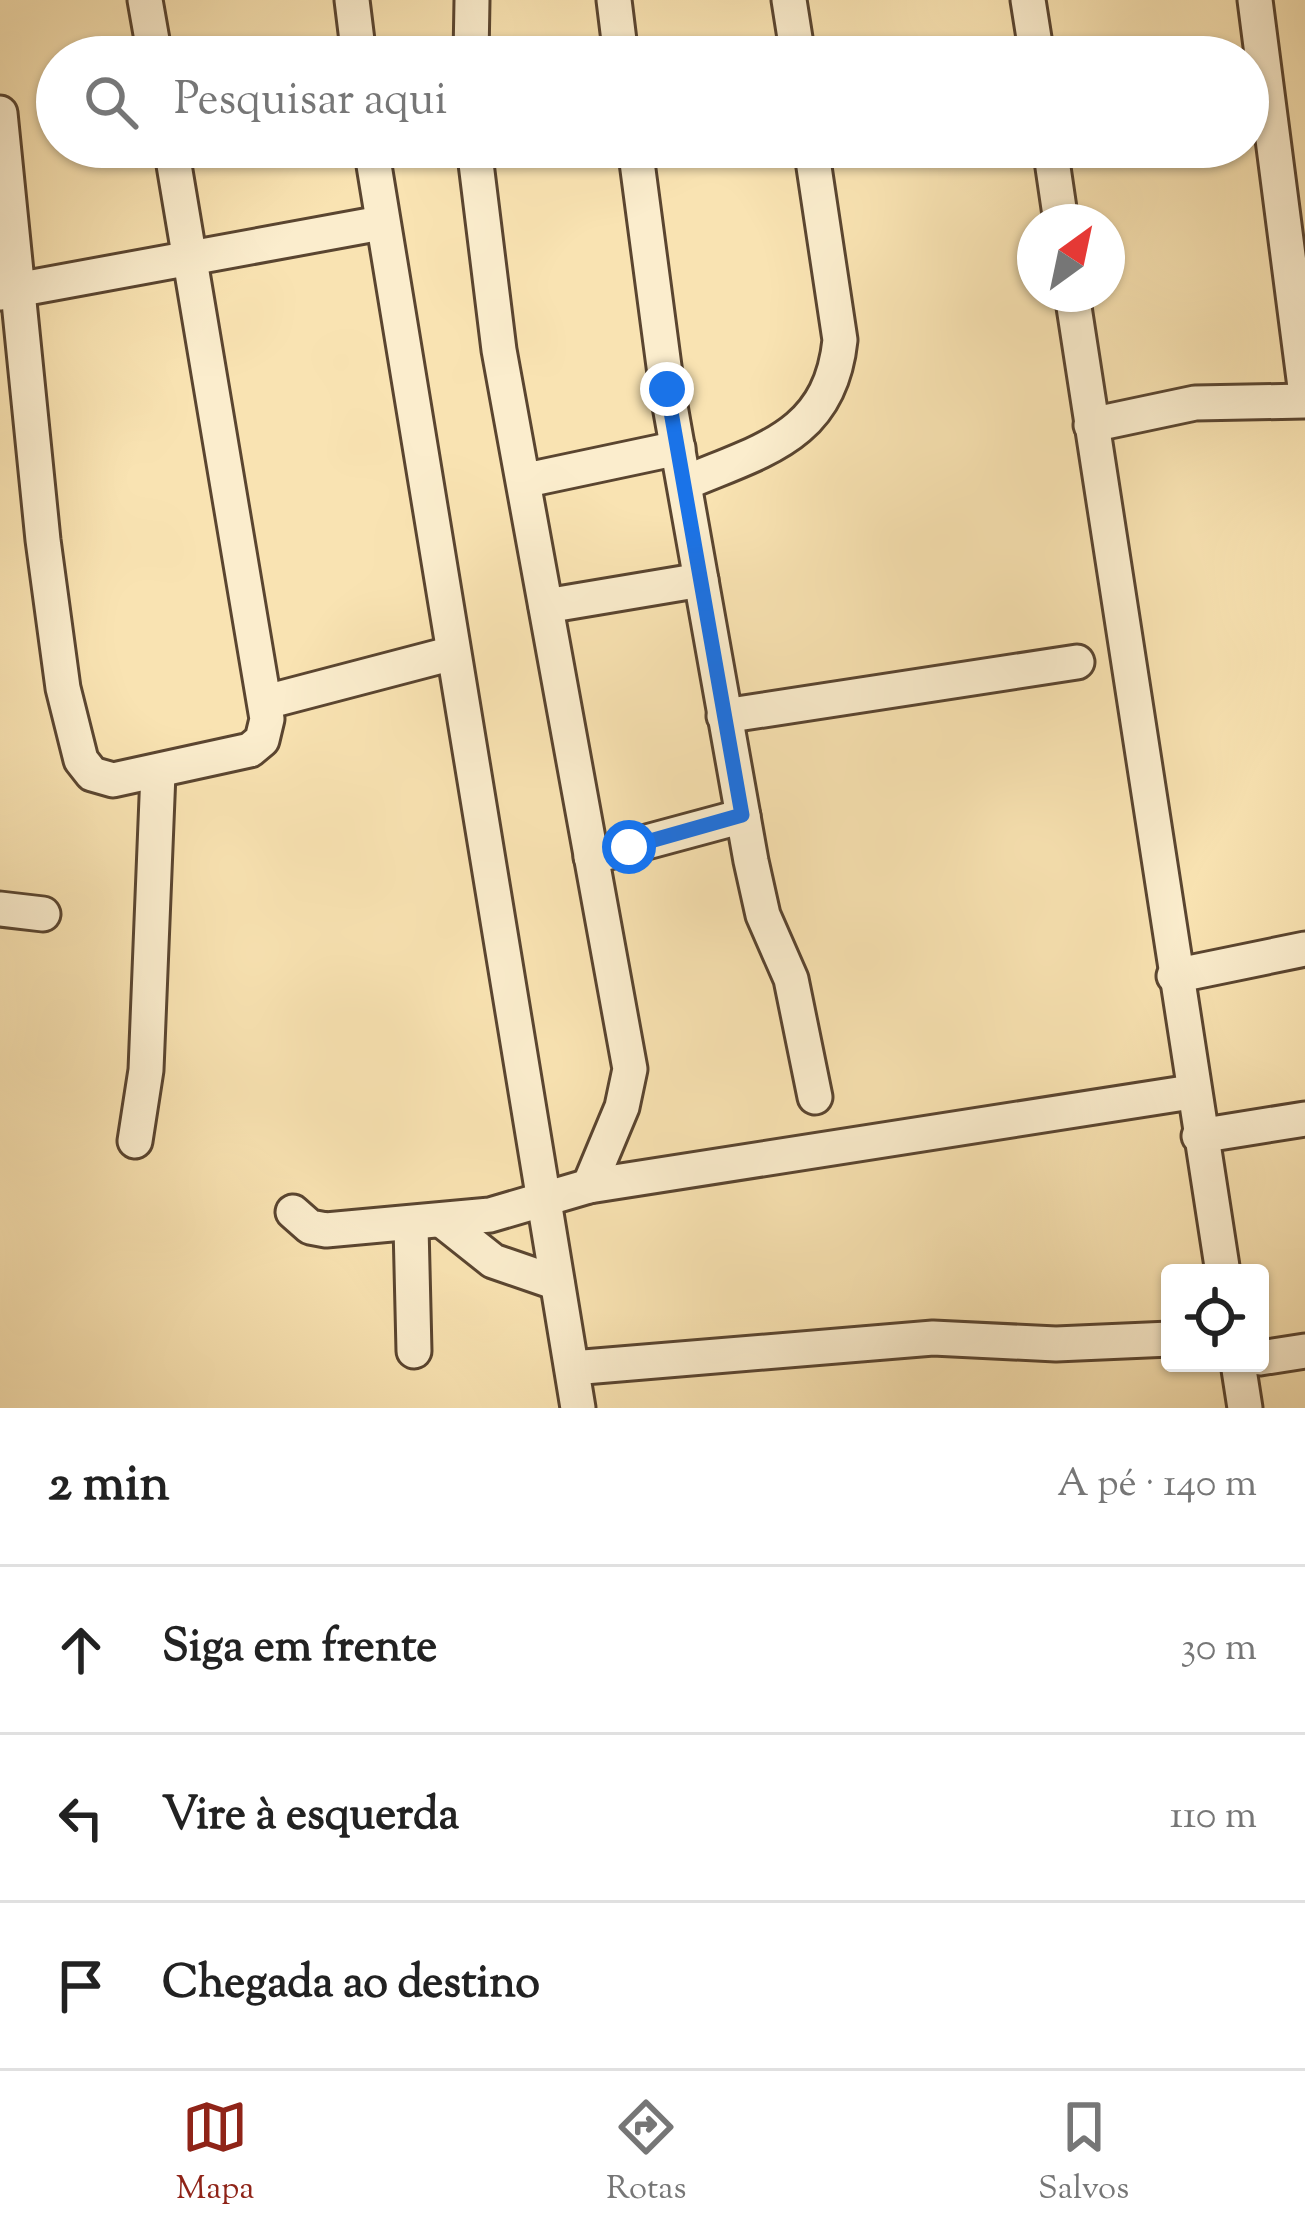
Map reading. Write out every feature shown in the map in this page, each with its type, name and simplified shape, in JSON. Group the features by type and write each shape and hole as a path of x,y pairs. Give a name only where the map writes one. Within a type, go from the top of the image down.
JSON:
{"street":[{"path":"145,0 151,36"},
{"path":"352,0 356,36"},
{"path":"471,36 472,0"},
{"path":"614,0 618,36"},
{"path":"789,0 795,36"},
{"path":"1028,0 1033,36"},
{"path":"1255,0 1260,36"},
{"path":"1269,108 1305,387"},
{"path":"0,113 9,291 46,561 77,747 86,767 101,778 158,773 256,746 265,732 266,702 175,168"},
{"path":"374,168 578,1408"},
{"path":"477,168 499,350 630,1070 622,1107 589,1186"},
{"path":"638,168 678,448 742,815 764,915 796,1000 815,1097"},
{"path":"686,483 799,431 820,403 835,368 840,340 814,168"},
{"path":"1053,168 1058,204"},
{"path":"9,291 381,223"},
{"path":"1075,312 1191,1092 1221,1264"},
{"path":"1091,424 1195,404 1305,401"},
{"path":"526,480 678,448"},
{"path":"546,606 701,580"},
{"path":"266,702 453,653"},
{"path":"724,716 1077,662"},
{"path":"135,1141 146,1070 158,773"},
{"path":"591,857 742,815"},
{"path":"0,909 43,914"},
{"path":"1174,976 1305,949"},
{"path":"293,1212 310,1227 326,1230 427,1224 544,1201 589,1186 1191,1092"},
{"path":"1199,1136 1305,1119"},
{"path":"427,1224 493,1261 557,1283"},
{"path":"414,1351 427,1224"},
{"path":"572,1368 933,1338 1056,1344 1161,1339"},
{"path":"1269,1357 1305,1351"},
{"path":"1239,1372 1245,1408"}],"route":[{"path":"629,847 742,815 667,389"}]}
